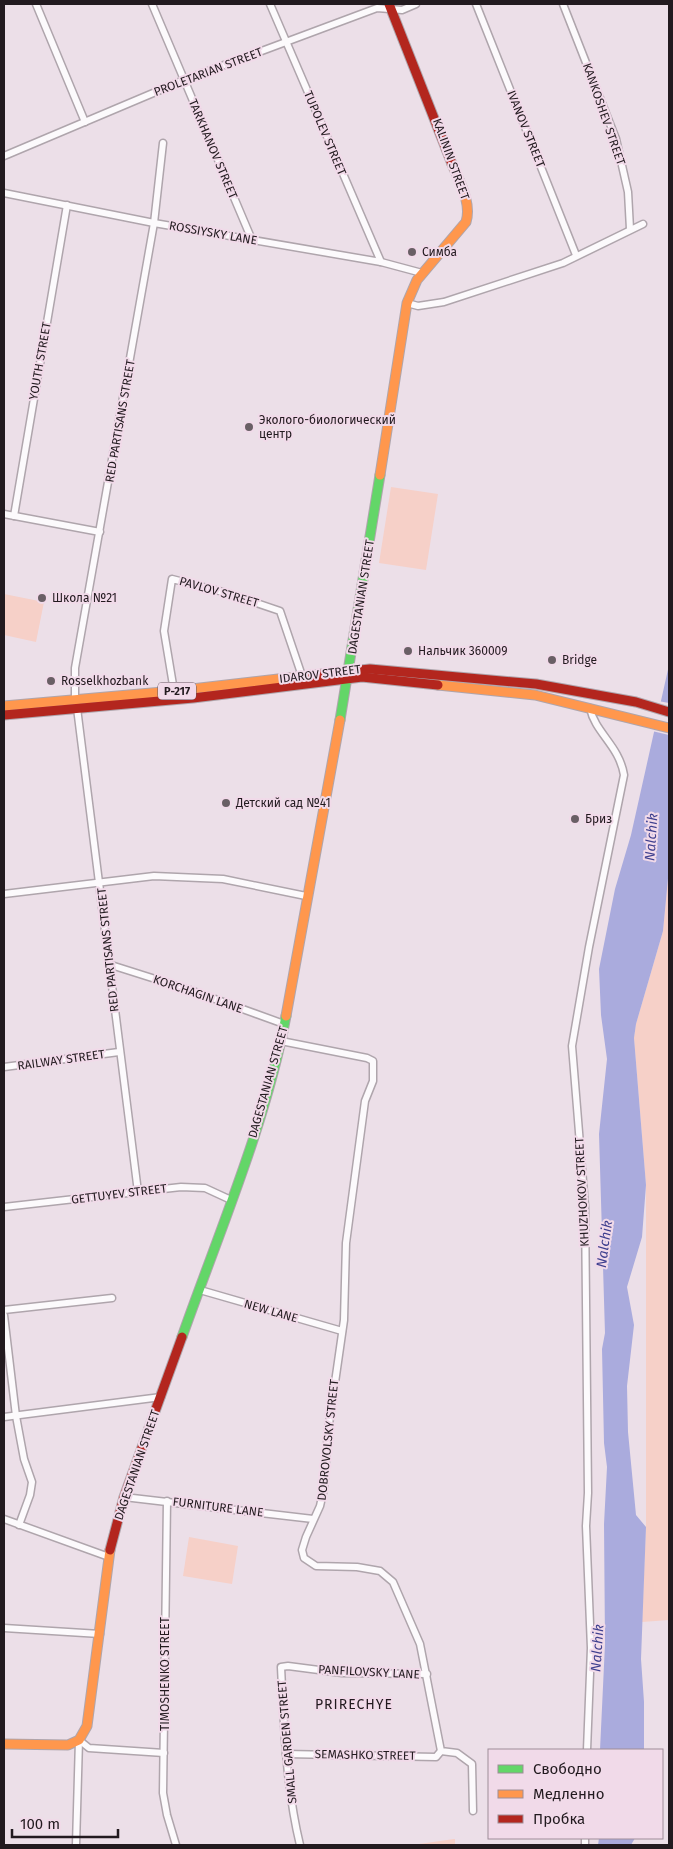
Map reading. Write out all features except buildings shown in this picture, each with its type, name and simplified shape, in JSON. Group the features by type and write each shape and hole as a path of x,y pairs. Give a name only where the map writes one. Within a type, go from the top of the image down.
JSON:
{"street":[{"path":"36,4 85,122"},
{"name":"TARKHANOV STREET","path":"152,4 252,240"},
{"name":"TUPOLEV STREET","path":"270,4 381,262"},
{"name":"PROLETARIAN STREET","path":"4,156 184,80 377,8 390,6 402,10 416,4"},
{"name":"IVANOV STREET","path":"476,4 576,255"},
{"name":"KANKOSHEV STREET","path":"563,4 616,139 628,192 630,229"},
{"name":"KALININ STREET","path":"390,6 437,121 468,210 468,216 462,229 422,274 407,302"},
{"name":"RED PARTISANS STREET","path":"138,1192 119,1052 101,881 76,704 75,668 154,223 163,143"},
{"name":"ROSSIYSKY LANE","path":"4,193 154,223 381,262 422,274"},
{"name":"YOUTH STREET","path":"14,516 67,205"},
{"path":"407,302 418,306 444,302 563,262 643,224"},
{"name":"DAGESTANIAN STREET","path":"76,1845 79,1740 87,1726 109,1557 124,1497 232,1200 281,1042 306,896 348,674 407,302"},
{"path":"4,514 100,532"},
{"name":"PAVLOV STREET","path":"174,691 164,631 172,579 226,592 280,610 302,676"},
{"name":"IDAROV STREET","path":"4,706 193,698 348,674 388,670 536,684 636,702 669,712"},
{"name":"IDAROV STREET","path":"4,715 174,691 302,676 348,674 505,690 552,698 669,728"},
{"name":"KHUZHOKOV STREET","path":"587,1749 591,1648 586,1526 588,1493 585,1206 572,1046 588,947 624,775 619,756 596,724 590,708"},
{"path":"4,894 154,876 223,879 306,896"},
{"name":"KORCHAGIN LANE","path":"111,965 190,990 284,1024"},
{"name":"DOBROVOLSKY STREET","path":"281,1042 367,1058 373,1061 372,1080 365,1102 346,1243 342,1331 328,1431 324,1488 317,1514 312,1519 302,1550 306,1560 316,1566 357,1567 385,1573 393,1582 412,1624 427,1674 441,1751"},
{"name":"RAILWAY STREET","path":"4,1067 119,1052"},
{"name":"GETTUYEV STREET","path":"4,1207 194,1186 212,1191 232,1200"},
{"name":"NEW LANE","path":"200,1290 342,1331"},
{"path":"4,1310 112,1298"},
{"path":"4,1315 16,1416 24,1458 32,1482 30,1495 20,1525"},
{"path":"4,1417 161,1397"},
{"name":"FURNITURE LANE","path":"124,1497 312,1519"},
{"name":"TIMOSHENKO STREET","path":"167,1501 165,1805 176,1845"},
{"path":"4,1519 109,1557"},
{"path":"4,1628 100,1634"},
{"name":"PANFILOVSKY LANE","path":"281,1667 288,1666 342,1672 427,1674"},
{"name":"SMALL GARDEN STREET","path":"281,1667 286,1754 293,1817 300,1845"},
{"path":"4,1744 68,1745 79,1740 89,1748 164,1753"},
{"path":"441,1751 449,1750 457,1753 472,1764 473,1811"},
{"name":"SEMASHKO STREET","path":"286,1754 436,1757 441,1751"}],"shaded area":[{"path":"391,487 438,494 426,570 379,563"},
{"path":"4,594 44,602 36,642 4,635"},
{"path":"669,868 669,1620 642,1622 646,1527 646,1185 634,1038 636,1024 663,931"},
{"path":"189,1537 238,1546 232,1584 183,1576"},
{"path":"454,1839 455,1845 412,1845"}],"water":[{"name":"Nalchik","path":"669,665 669,868 663,931 636,1024 634,1038 646,1185 642,1237 627,1287 634,1325 627,1386 628,1432 636,1515 646,1527 641,1659 644,1702 644,1749 600,1749 605,1644 604,1524 607,1467 604,1443 602,1349 605,1333 599,1134 607,1059 601,1015 599,969 615,889 631,835"},
{"path":"599,1839 634,1839 631,1845 598,1845"}],"pier":[{"path":"658,701 669,703 669,735 652,731"}],"traffic: fast":[{"path":"340,720 380,475"},
{"path":"182,1337 254,1138 286,1016"}],"traffic: slow":[{"path":"380,475 407,303 417,280 466,222 466,200 452,164"},
{"path":"4,706 174,691 304,676"},
{"path":"438,685 535,695 669,728"},
{"path":"286,1016 340,720"},
{"path":"4,1744 68,1745 79,1740 87,1726 110,1550"}],"traffic: jam":[{"path":"389,4 452,164"},
{"path":"304,676 370,669 536,684 636,702 669,712"},
{"path":"4,715 193,698 362,677 438,685"},
{"path":"110,1550 124,1497 182,1337"}],"place":[{"name":"Симба","path":"412,252"},
{"name":"Эколого-биологический центр","path":"249,427"},
{"name":"Школа №21","path":"42,598"},
{"name":"Нальчик 360009","path":"408,651"},
{"name":"Bridge","path":"552,660"},
{"name":"Rosselkhozbank","path":"51,681"},
{"name":"Детский сад №41","path":"226,803"},
{"name":"Бриз","path":"575,819"}],"district":[{"name":"PRIRECHYE","path":"354,1704"}]}
